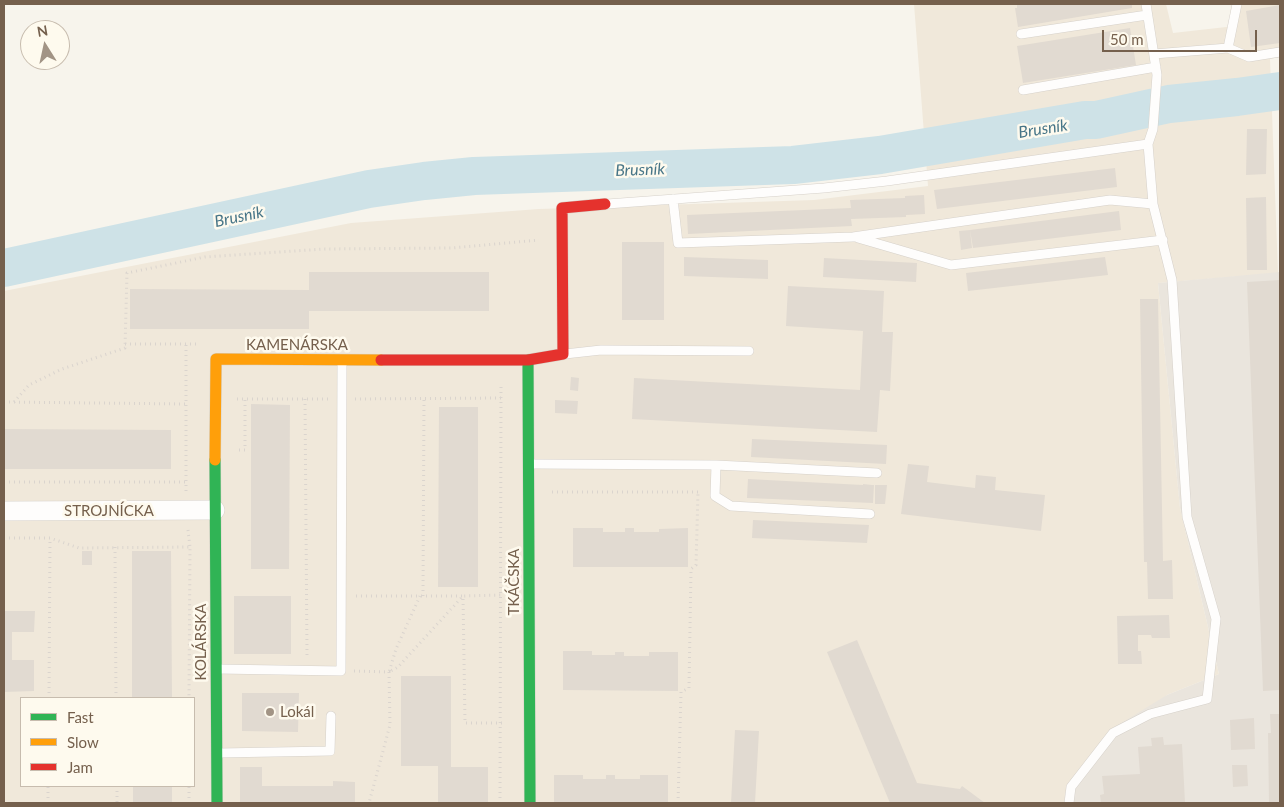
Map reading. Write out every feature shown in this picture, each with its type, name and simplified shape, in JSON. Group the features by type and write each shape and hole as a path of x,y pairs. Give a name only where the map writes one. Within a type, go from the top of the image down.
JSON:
{"street":[{"path":"563,354 562,208 605,204"},
{"name":"KAMENÁRSKA","path":"215,510 216,360 528,360 563,354"},
{"name":"TKÁČSKA","path":"528,360 530,803"},
{"name":"STROJNÍCKA","path":"4,511 215,510"},
{"name":"KOLÁRSKA","path":"215,510 217,803"}],"lane":[{"path":"1069,803 1071,788 1113,733 1150,714 1207,699 1216,619 1186,517 1172,280 1153,204 1148,144 1153,129 1156,71 1146,4"},
{"path":"1228,48 1237,4"},
{"path":"1021,34 1148,15"},
{"path":"1154,54 1228,48 1249,57 1280,52"},
{"path":"1024,90 1156,71"},
{"path":"605,204 824,188 887,181 1148,144"},
{"path":"672,199 678,244 853,237 1110,200 1153,204"},
{"path":"853,237 951,265 1163,240"},
{"path":"563,354 601,350 749,352"},
{"path":"216,669 341,671 342,360"},
{"path":"529,464 716,465 877,473"},
{"path":"716,465 714,496 731,506 870,514"},
{"path":"217,753 330,751 330,716"}],"path":[{"path":"14,402 28,385 62,369 125,348 127,274 205,257 324,249 452,248 562,238"},
{"path":"186,344 186,510"},
{"path":"500,803 501,360"},
{"path":"369,803 390,725 389,672 396,649 422,596 424,398"},
{"path":"230,399 502,398"},
{"path":"305,399 307,671"},
{"path":"230,450 245,450 245,400"},
{"path":"4,402 186,404"},
{"path":"4,482 186,482"},
{"path":"529,492 715,492"},
{"path":"678,803 681,692 688,688 691,569 696,565 698,492"},
{"path":"4,538 50,538 79,548 190,547 189,697"},
{"path":"49,697 50,538"},
{"path":"116,548 116,697"},
{"path":"341,596 501,595"},
{"path":"341,671 389,672 398,667 463,596"},
{"path":"463,596 465,723 530,724"},
{"path":"48,787 48,803"},
{"path":"117,787 117,803"},
{"path":"189,787 189,803"}],"shaded area":[{"path":"914,4 1166,4 1173,33 1235,26 1234,4 1280,4 1280,57 1270,59 1278,273 1158,283 1180,508 1219,674 1167,695 1067,785 1064,803 4,803 4,291 351,223 539,209 814,200 928,186"},
{"path":"1280,272 1280,803 1064,803 1067,785 1110,730 1167,695 1219,674 1180,508 1158,283"}],"building":[{"path":"1017,4 1132,4 1132,8 1018,27 1015,8 1017,8"},
{"path":"1280,5 1280,43 1251,47 1246,11"},
{"path":"1130,28 1136,65 1023,83 1017,46"},
{"path":"1247,129 1267,129 1266,174 1246,175"},
{"path":"1115,168 1117,187 937,209 934,190"},
{"path":"924,195 925,214 906,215 906,217 851,219 852,226 688,234 687,215 851,208 850,200 905,198 905,196"},
{"path":"1266,197 1267,270 1247,270 1246,198"},
{"path":"1119,211 1121,230 973,248 970,230"},
{"path":"970,230 972,248 961,250 959,231"},
{"path":"622,242 664,242 664,320 622,320"},
{"path":"684,257 768,260 768,279 684,276"},
{"path":"1105,257 1108,275 968,291 966,273"},
{"path":"824,258 917,263 916,282 823,277"},
{"path":"309,272 489,272 489,311 309,311 309,329 130,329 130,289 309,290"},
{"path":"1280,280 1280,690 1263,691 1247,282"},
{"path":"788,286 884,291 882,332 893,332 890,391 880,390 877,432 632,419 634,378 860,390 863,331 786,326"},
{"path":"1140,299 1158,299 1163,561 1172,560 1173,599 1148,599 1147,562 1144,562"},
{"path":"571,377 579,378 578,391 570,390"},
{"path":"555,400 578,401 577,414 555,413"},
{"path":"251,404 290,405 289,569 251,569"},
{"path":"439,407 478,407 478,587 438,587"},
{"path":"4,429 171,430 171,469 4,469"},
{"path":"752,439 887,445 886,464 751,457"},
{"path":"908,464 929,466 927,482 975,488 976,475 996,477 995,490 1045,495 1041,531 901,514"},
{"path":"748,479 874,485 873,503 747,498"},
{"path":"875,485 887,485 885,504 875,504"},
{"path":"753,520 869,525 867,543 752,538"},
{"path":"573,528 603,528 603,532 625,532 625,528 634,528 634,532 659,532 659,529 688,528 688,567 573,567"},
{"path":"82,551 92,551 92,565 82,565"},
{"path":"132,551 171,551 172,697 132,697"},
{"path":"234,596 291,596 291,654 234,654"},
{"path":"4,611 35,611 34,632 12,632 12,660 34,660 34,691 4,692"},
{"path":"1169,615 1170,638 1152,638 1151,635 1138,635 1138,651 1141,651 1142,664 1118,664 1117,616"},
{"path":"857,640 917,783 960,789 962,786 985,803 890,803 827,652"},
{"path":"563,651 592,651 592,655 615,655 615,652 624,652 624,656 649,656 649,652 678,652 678,691 563,690"},
{"path":"401,676 451,676 451,767 488,767 488,803 438,803 438,766 401,766"},
{"path":"242,693 299,693 298,732 242,731"},
{"path":"1270,714 1280,714 1280,803 1269,803 1268,733 1271,733"},
{"path":"1254,718 1255,749 1231,750 1230,720"},
{"path":"735,730 759,731 755,803 731,803"},
{"path":"1163,737 1164,745 1182,744 1185,803 1101,803 1100,795 1104,794 1102,776 1140,774 1138,747 1152,746 1151,738"},
{"path":"1232,765 1247,765 1248,786 1233,787"},
{"path":"240,767 262,767 262,786 333,786 333,781 355,782 355,803 240,803"},
{"path":"554,775 583,775 583,779 606,779 606,775 615,775 615,779 640,779 640,775 668,775 668,803 554,803"},
{"path":"133,787 172,787 172,803 133,803"}],"waterway":[{"name":"Brusník","path":"4,268 369,189 424,181 474,176 793,165 880,155 1085,120 1096,120 1169,104 1280,91"}],"traffic: fast":[{"path":"528,360 530,803"},
{"path":"215,460 217,803"}],"traffic: slow":[{"path":"215,460 216,359 381,360"}],"traffic: jam":[{"path":"381,360 528,360 563,354 562,208 605,204"}],"place":[{"name":"Lokál","path":"270,712"}]}
